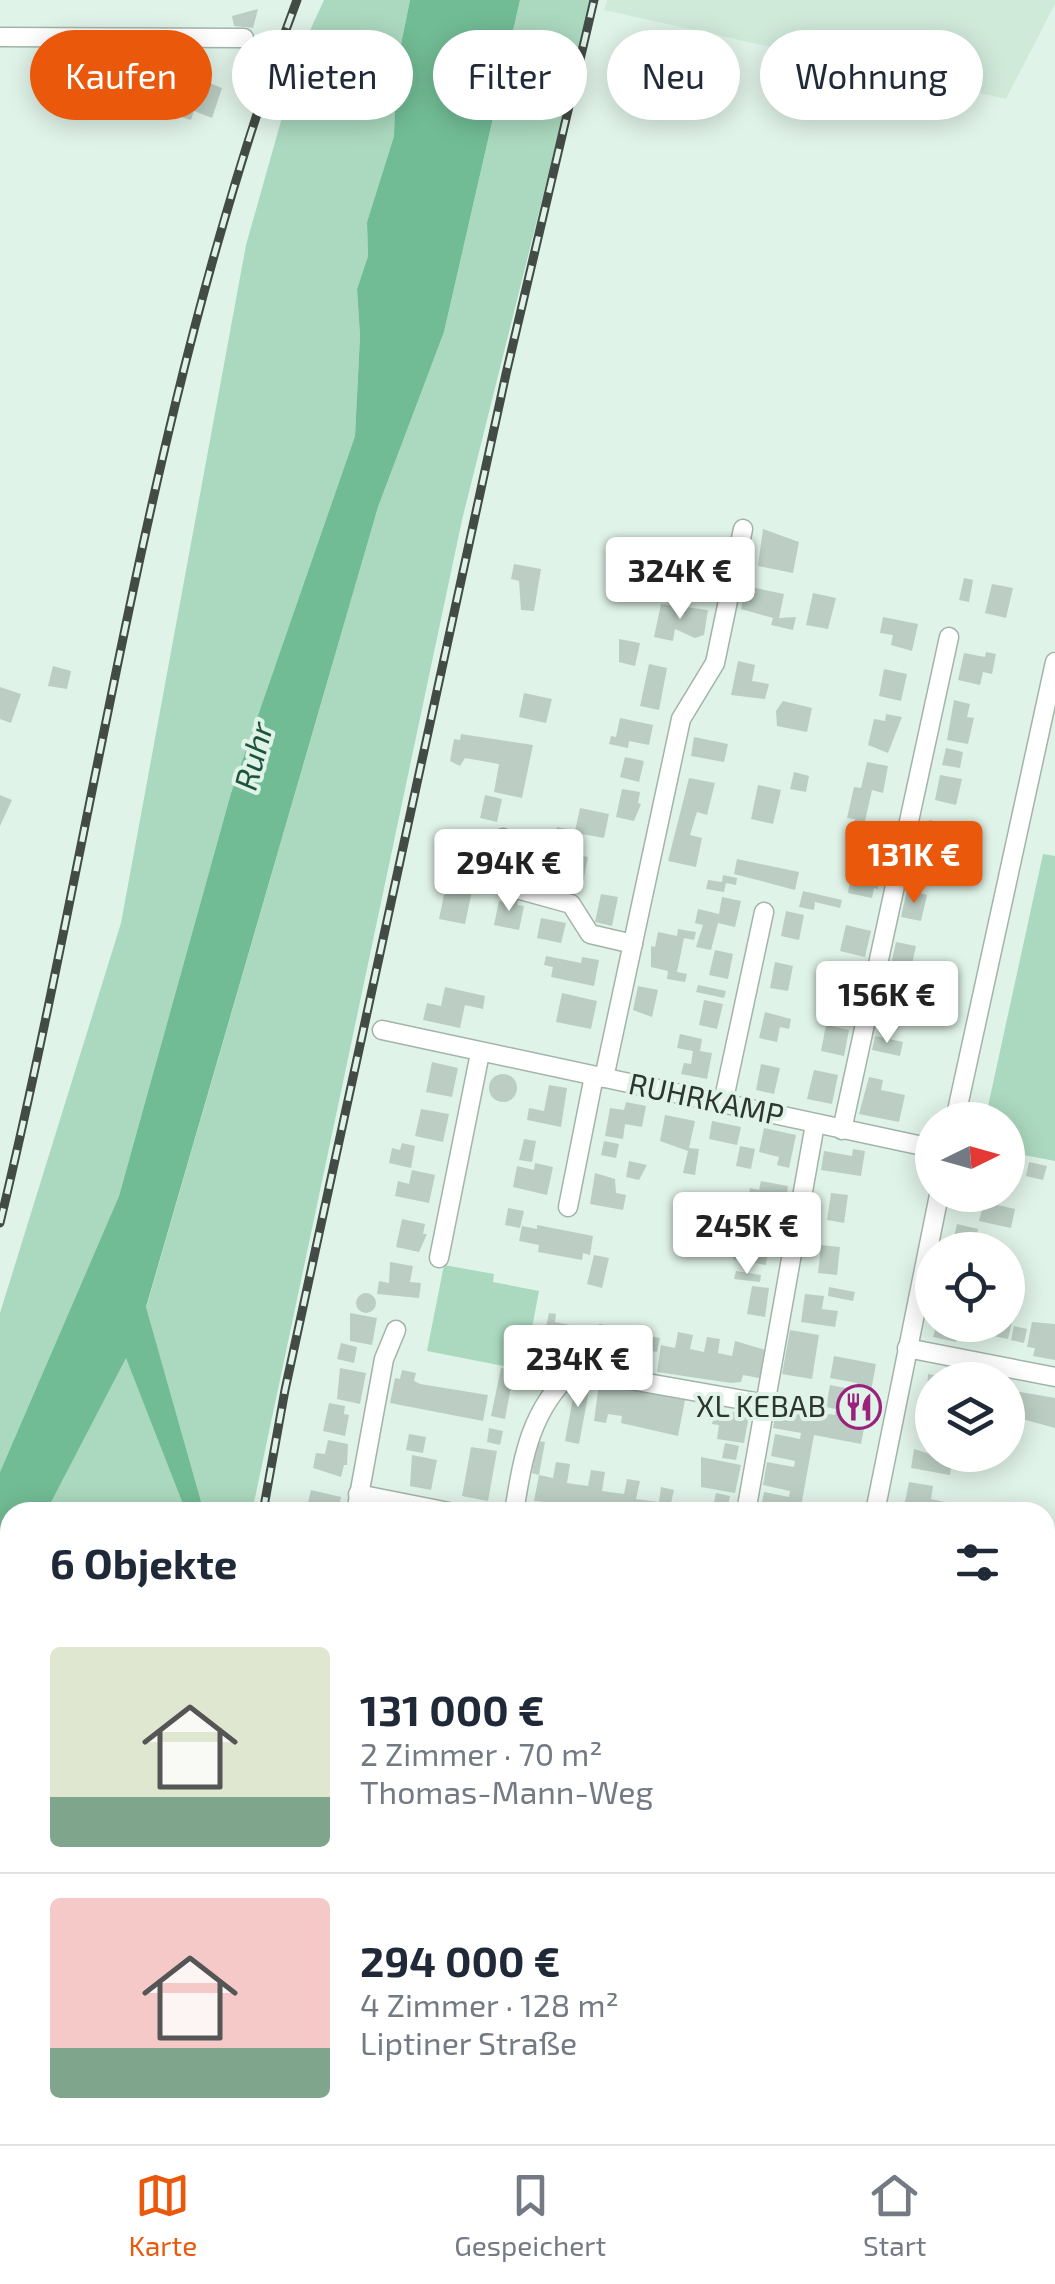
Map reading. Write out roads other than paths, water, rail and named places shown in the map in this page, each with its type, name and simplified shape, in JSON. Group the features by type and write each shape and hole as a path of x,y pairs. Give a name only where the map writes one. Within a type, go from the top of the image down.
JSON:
{"street":[{"path":"0,38 232,38"},
{"path":"568,1207 633,944 681,719 714,663 742,528"},
{"path":"842,1130 950,637"},
{"path":"959,1102 1055,662"},
{"path":"502,838 497,868 502,885 566,902 590,934 633,944"},
{"path":"723,1102 764,912"},
{"name":"RUHRKAMP","path":"382,1030 915,1145"},
{"path":"439,1258 480,1053"},
{"path":"748,1502 814,1124"},
{"path":"876,1502 935,1212"},
{"path":"357,1502 384,1360 396,1330"},
{"path":"907,1348 1055,1377"},
{"path":"516,1502 527,1436 548,1397 571,1372 582,1369 766,1404"}],"water":[{"name":"Ruhr","path":"410,0 520,0 513,30 433,30 433,120 493,120 444,332 378,507 146,1307 201,1502 182,1502 126,1358 51,1502 0,1502 0,1472 119,1196 231,793 355,436 360,336 357,289 368,256 367,222 394,136 394,120 413,120 413,30 404,30"}],"railway":[{"path":"0,1223 164,452 202,300 246,149 297,0"},
{"path":"265,1502 285,1390 506,374 594,0"}],"place":[{"name":"XL KEBAB","path":"859,1407"}]}
